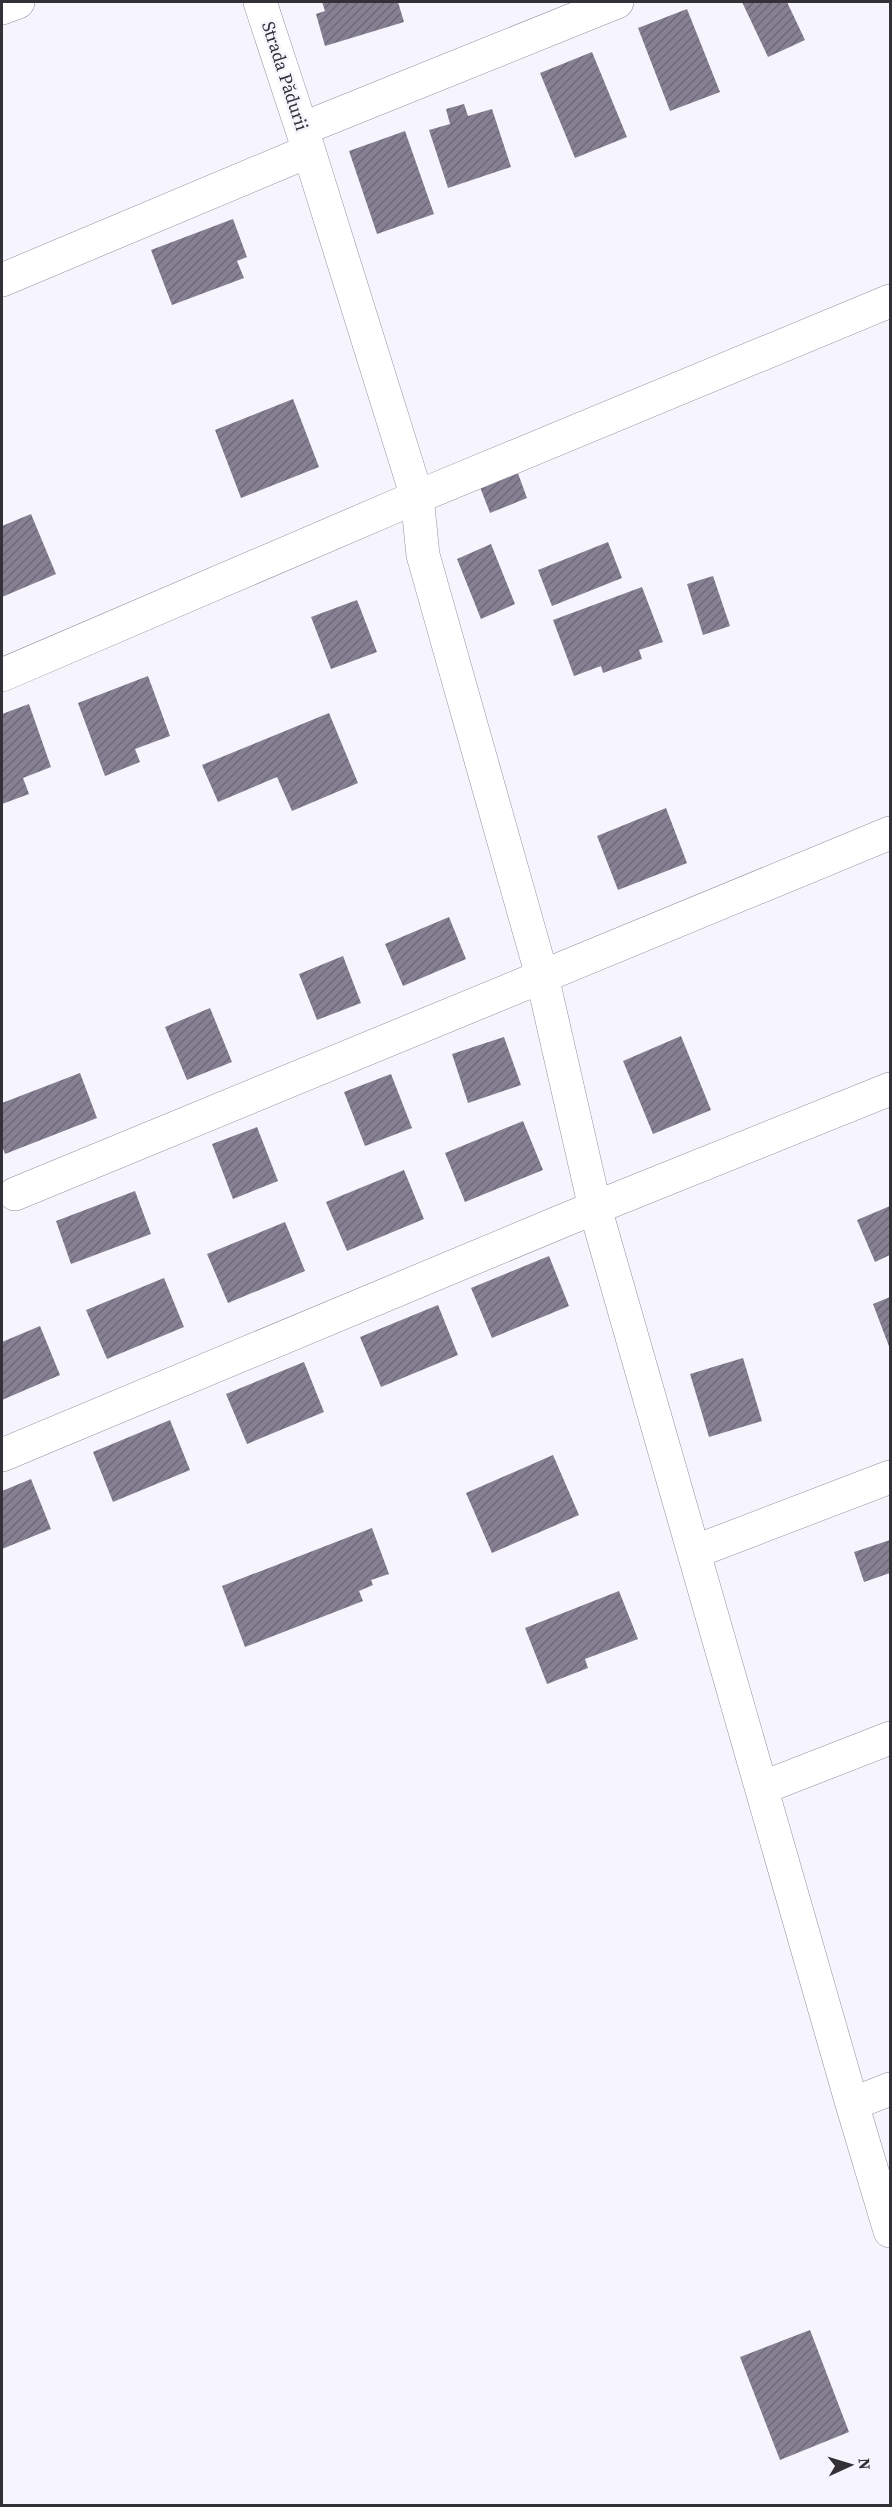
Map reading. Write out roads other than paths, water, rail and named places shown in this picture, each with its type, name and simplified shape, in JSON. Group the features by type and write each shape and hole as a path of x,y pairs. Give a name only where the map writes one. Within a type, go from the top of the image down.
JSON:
{"street":[{"path":"2,8 18,2"},
{"name":"Strada Pădurii","path":"260,2 306,140 417,497 423,555 542,976 595,1208 852,2104 891,2231"},
{"path":"2,280 306,140 617,2"},
{"path":"2,675 417,497 891,301"},
{"path":"15,1194 891,833"},
{"path":"2,1455 595,1208 891,1089"},
{"path":"694,1552 891,1477"},
{"path":"762,1788 891,1738"},
{"path":"852,2104 891,2089"}]}
